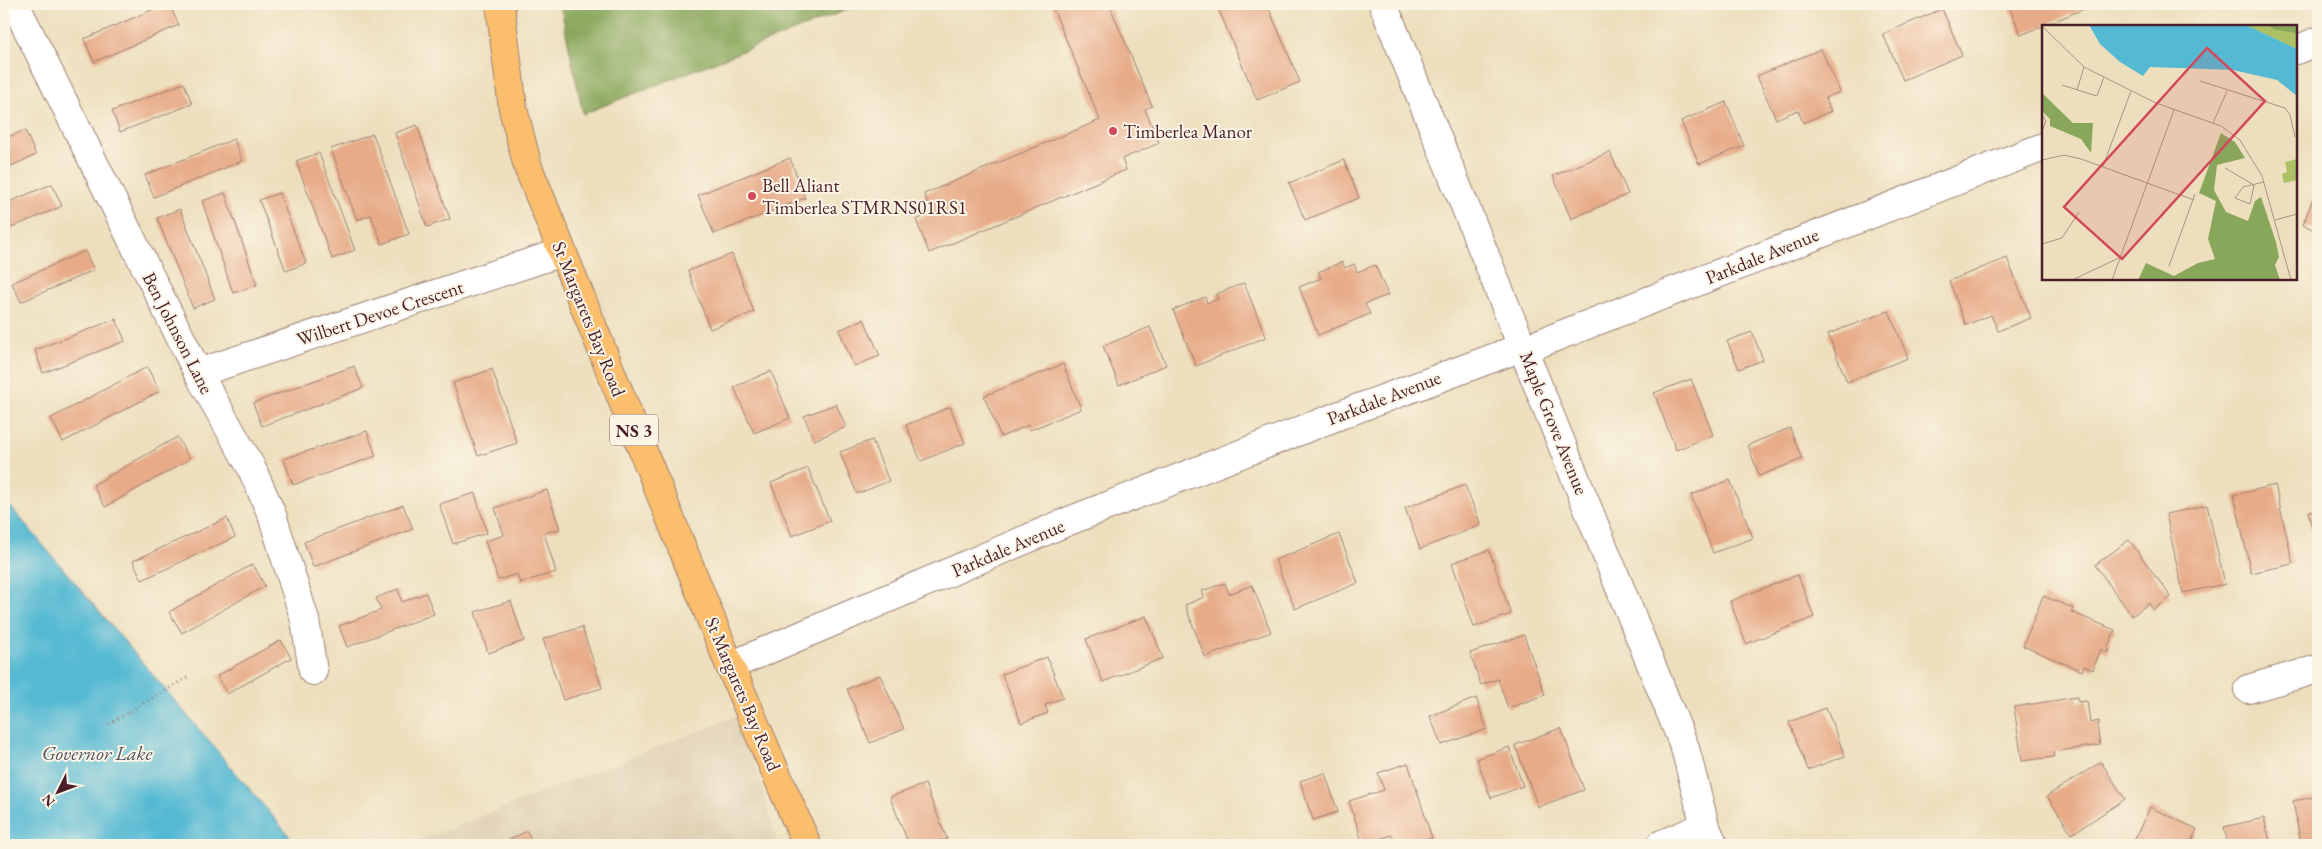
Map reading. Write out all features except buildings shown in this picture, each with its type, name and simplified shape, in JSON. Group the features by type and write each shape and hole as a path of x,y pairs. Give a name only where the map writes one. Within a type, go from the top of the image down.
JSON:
{"main road":[{"name":"St Margarets Bay Road","path":"500,4 513,109 528,167 730,666 807,845"}],"street":[{"name":"Ben Johnson Lane","path":"15,4 198,373 251,467 272,515 304,620 313,671"},
{"name":"Maple Grove Avenue","path":"1383,4 1685,748 1710,836"},
{"path":"2297,50 2318,41"},
{"name":"Parkdale Avenue","path":"730,666 1069,521 1517,348 1525,350 2042,147"},
{"name":"Wilbert Devoe Crescent","path":"198,373 562,252"},
{"path":"2248,689 2318,669"},
{"path":"1660,845 1710,836"}],"path":[{"path":"109,724 190,676"}],"shaded area":[{"path":"742,714 778,845 408,845"}],"green space":[{"path":"560,4 862,4 583,114"}],"water":[{"name":"Governor Lake","path":"4,499 297,845 4,845"}],"place":[{"name":"Timberlea Manor","path":"1113,131"},
{"name":"Bell Aliant Timberlea STMRNS01RS1","path":"752,196"}]}
